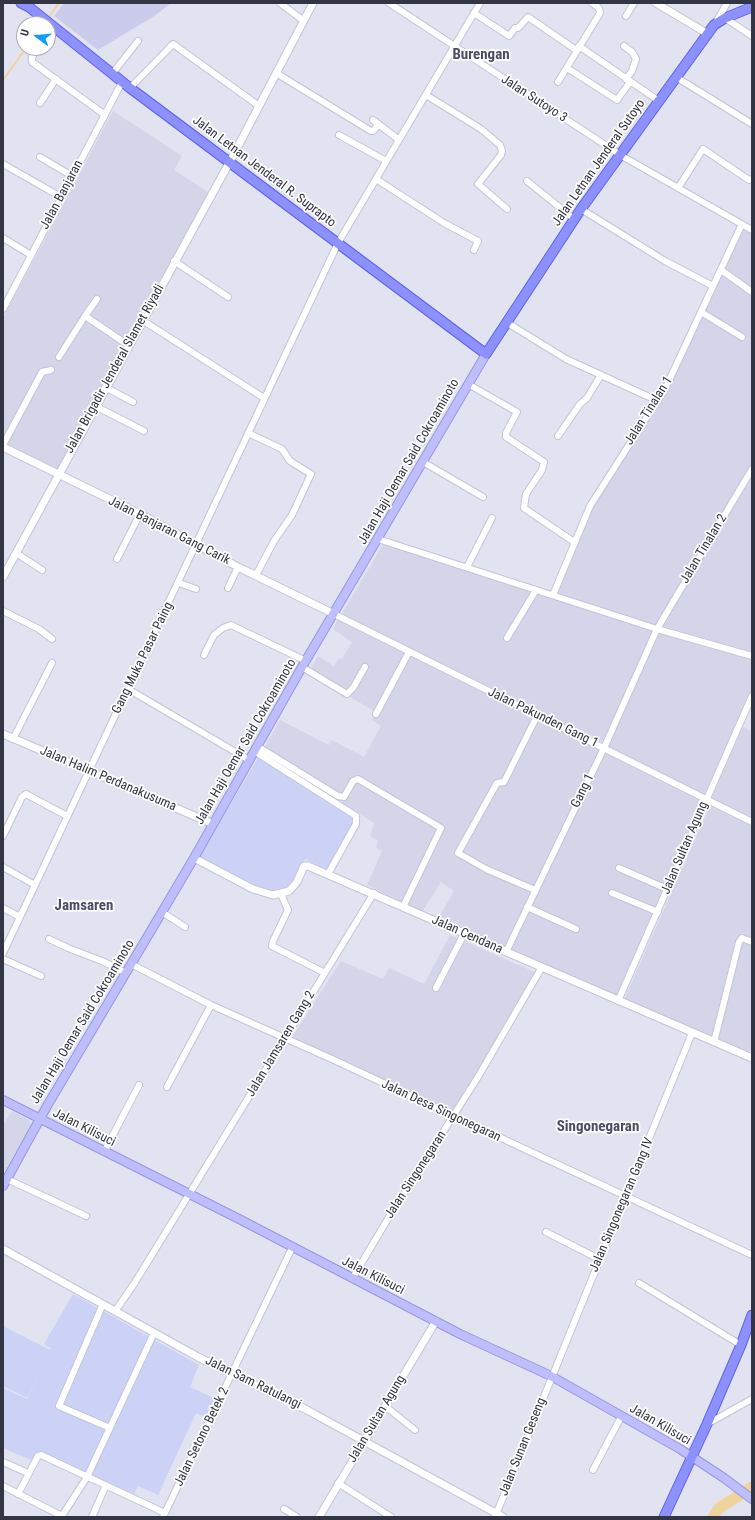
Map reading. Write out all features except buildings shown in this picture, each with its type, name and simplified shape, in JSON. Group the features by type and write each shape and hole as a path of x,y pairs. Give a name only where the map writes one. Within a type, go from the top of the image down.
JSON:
{"main road":[{"name":"Jalan Letnan Jenderal R. Suprapto","path":"26,4 41,16"},
{"name":"Jalan Letnan Jenderal Sutoyo","path":"486,354 581,208 714,25 725,18 752,7"},
{"name":"Jalan Letnan Jenderal R. Suprapto","path":"56,28 122,82 486,354"},
{"name":"Jalan Haji Oemar Said Cokroaminoto","path":"5,1183 40,1119 194,858 304,664 486,354"},
{"name":"Jalan Kilisuci","path":"3,1100 241,1220 352,1279 551,1376 692,1458 740,1489 751,1498"},
{"path":"664,1517 707,1424 741,1345 752,1314"}],"street":[{"path":"280,3 304,21"},
{"name":"Jalan Brigadir Jenderal Slamet Riyadi","path":"3,577 105,387 229,162 313,3"},
{"name":"Jalan Sutoyo 3","path":"389,3 620,154 752,230"},
{"name":"Gang Muka Pasar Paing","path":"4,949 179,583 264,398 338,243 480,3"},
{"path":"558,82 601,10 592,3"},
{"path":"626,16 634,3"},
{"path":"656,3 708,34"},
{"path":"714,25 727,3"},
{"path":"474,13 509,36 515,28 518,28 528,17 659,101"},
{"path":"725,18 752,36"},
{"path":"112,74 138,41"},
{"path":"130,88 173,44 259,106"},
{"path":"567,68 617,100 628,80 636,59 632,52 624,46"},
{"path":"33,56 31,60 105,115"},
{"path":"276,73 371,131 373,131 375,123 399,140"},
{"path":"676,77 752,124"},
{"path":"40,103 56,79"},
{"name":"Jalan Banjaran","path":"3,309 5,299 31,255 122,82"},
{"path":"426,95 481,129 500,145 502,151 501,155 478,184 507,209"},
{"path":"339,135 386,161"},
{"path":"678,188 703,149 749,180 752,179"},
{"path":"40,157 72,176"},
{"path":"3,164 61,197"},
{"path":"376,179 444,223 478,241 474,250"},
{"path":"527,181 574,219"},
{"path":"581,208 665,261 713,286"},
{"name":"Jalan Tinalan 1","path":"553,595 590,506 602,485 658,401 702,312 742,224"},
{"path":"3,238 31,255"},
{"path":"174,261 228,297"},
{"path":"721,270 752,292"},
{"path":"59,357 97,299"},
{"path":"702,312 742,337"},
{"path":"85,316 128,345"},
{"path":"142,320 264,398"},
{"path":"506,322 566,359 658,401"},
{"path":"3,446 42,372 51,370"},
{"path":"558,436 580,404 587,398 601,375"},
{"path":"470,380 517,412 507,431 506,437 544,462 542,470 526,494 524,508 574,542"},
{"path":"105,387 132,402"},
{"path":"95,406 144,431"},
{"path":"248,433 282,449 290,461 311,474 292,515 274,541 256,575"},
{"name":"Jalan Banjaran Gang Carik","path":"3,446 58,475 140,514 238,567 334,614"},
{"path":"423,462 483,497"},
{"name":"Jalan Tinalan 2","path":"657,629 752,469"},
{"path":"117,559 140,514"},
{"path":"467,568 492,518"},
{"path":"378,539 657,629 752,656"},
{"path":"16,553 42,570"},
{"path":"228,588 238,567"},
{"path":"179,583 196,589"},
{"path":"507,638 536,590"},
{"path":"3,611 39,629 52,639"},
{"name":"Jalan Pakunden Gang 1","path":"334,614 752,822"},
{"path":"204,655 214,635 223,628 231,625 304,664 348,694 365,667"},
{"name":"Gang 1","path":"506,952 604,748 657,629"},
{"path":"376,714 409,652"},
{"path":"13,739 52,664"},
{"path":"128,689 249,760"},
{"name":"Jalan Sultan Agung","path":"618,1001 752,696"},
{"path":"535,890 486,869 458,853 496,783 504,782 537,716"},
{"name":"Jalan Halim Perdanakusuma","path":"3,734 213,824"},
{"path":"256,748 356,816 356,824 328,874"},
{"path":"256,748 338,796 344,797 356,778 441,828 403,907"},
{"path":"3,836 22,797 26,794 67,816"},
{"path":"194,858 259,892 273,895 281,894 288,910 272,945 325,972"},
{"name":"Jalan Cendana","path":"281,894 292,888 304,866 328,874 752,1058"},
{"path":"3,867 35,885"},
{"path":"619,868 667,888"},
{"name":"Jalan Jamsaren Gang 2","path":"116,1310 134,1284 374,893"},
{"path":"612,893 658,912"},
{"path":"527,907 576,929"},
{"path":"3,908 20,917"},
{"path":"162,912 186,927"},
{"path":"436,988 464,934"},
{"path":"714,1042 739,942 742,938 752,942"},
{"path":"49,939 102,961 126,973"},
{"path":"3,959 41,976"},
{"name":"Jalan Desa Singonegaran","path":"131,964 211,1006 285,1038 752,1255"},
{"name":"Jalan Singonegaran","path":"352,1279 389,1217 453,1117 542,967"},
{"path":"167,1087 211,1006"},
{"name":"Jalan Singonegaran Gang IV","path":"551,1376 692,1033"},
{"path":"104,1152 139,1085"},
{"path":"5,1183 86,1216"},
{"path":"546,1232 599,1259"},
{"name":"Jalan Setono Betek 2","path":"164,1515 292,1248"},
{"name":"Jalan Sam Ratulangi","path":"3,1249 232,1374 307,1410 498,1516"},
{"path":"639,1283 741,1345"},
{"path":"103,1304 59,1406 110,1428"},
{"name":"Jalan Sultan Agung","path":"319,1517 436,1321"},
{"path":"3,1486 61,1516 88,1477 154,1332"},
{"name":"Jalan Sunan Geseng","path":"498,1516 551,1376"},
{"path":"707,1424 752,1399"},
{"path":"385,1406 415,1430"},
{"path":"593,1470 621,1417"},
{"path":"18,1494 38,1456 41,1455 106,1485 164,1515"},
{"path":"3,1462 28,1473"},
{"path":"338,1483 391,1517"},
{"path":"92,1517 106,1485"},
{"path":"284,1509 297,1517"}],"shaded area":[{"path":"64,3 171,3 156,15 98,50 56,18 56,16 54,16"},
{"path":"113,111 182,156 174,170 209,193 57,471 3,443 3,318"},
{"path":"741,228 752,234 752,463 656,626 558,593 576,545 593,508 620,462 663,399 700,323"},
{"path":"752,477 752,654 660,628"},
{"path":"384,543 654,632 604,743 341,615"},
{"path":"339,617 601,748 505,948 438,919 454,891 441,882 422,912 367,885 382,851 376,848 378,841 370,836 374,823 342,803 344,799 263,750 280,720 329,745 332,740 364,757 381,726 372,720 376,712 308,673 318,656 334,666 339,658 342,659 352,642 333,629"},
{"path":"658,632 752,658 752,691 705,795 608,746"},
{"path":"743,727 752,732 752,819 711,799"},
{"path":"604,751 702,800 618,996 510,950"},
{"path":"259,756 361,816 331,871 305,859 293,884 286,889 269,893 199,858"},
{"path":"711,803 752,825 752,1047 748,1053 624,1000"},
{"path":"450,935 537,973 452,1114 292,1037 341,961 383,979 389,968 424,984"},
{"path":"12,1111 29,1120 31,1125 3,1174 3,1125"},
{"path":"73,1294 199,1365 190,1387 216,1399 208,1418 196,1413 158,1495 138,1486 134,1494 40,1453 36,1462 3,1448 3,1388 27,1399 43,1364 27,1398 3,1386 3,1326 50,1350 51,1348 44,1344"}],"waterway":[{"path":"49,16 59,3"},
{"path":"3,80 20,56"},
{"path":"713,1517 719,1508 752,1487"}],"district":[{"name":"Burengan","path":"481,55"},
{"name":"Jamsaren","path":"84,906"},
{"name":"Singonegaran","path":"598,1127"}]}
